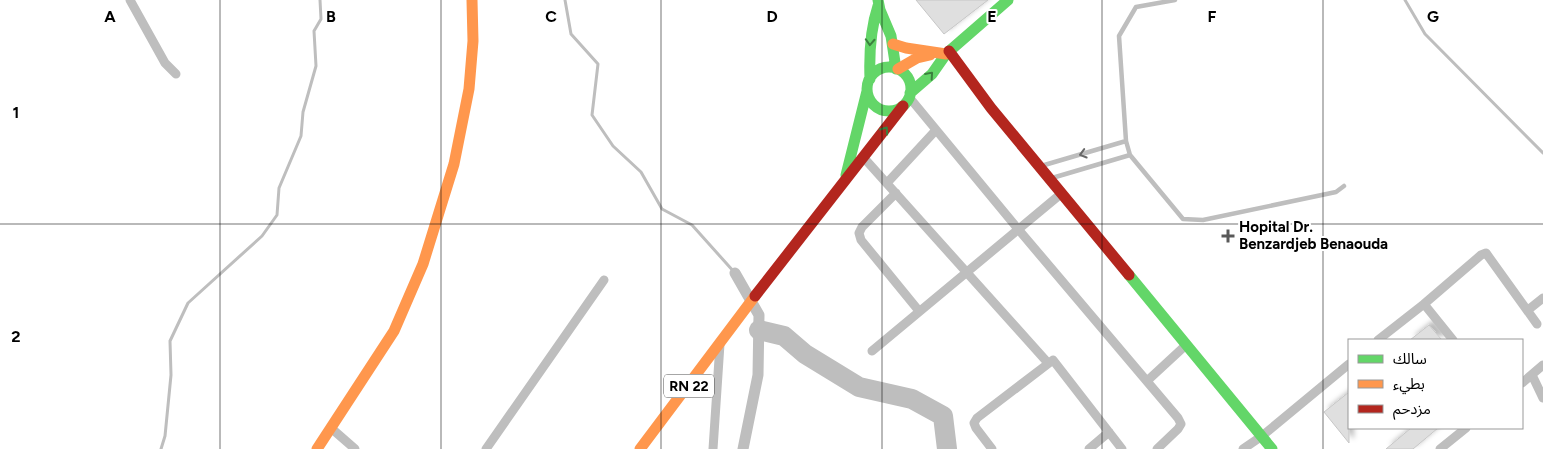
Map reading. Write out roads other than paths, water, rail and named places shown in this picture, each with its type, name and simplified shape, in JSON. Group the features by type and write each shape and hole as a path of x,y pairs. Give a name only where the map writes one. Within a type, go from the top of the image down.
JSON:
{"main road":[{"path":"316,449 394,331 423,264 454,164 469,89 473,41 472,0"},
{"path":"878,3 871,26 868,91 872,103 878,107 890,110 907,99 932,74 948,53 1008,0"},
{"path":"878,3 893,44 897,69 908,79 907,99"},
{"path":"893,44 906,48 948,53 991,108 1272,449"},
{"path":"870,79 876,71 884,68 897,69 923,55 948,53"},
{"name":"RN 22","path":"844,181 868,91"},
{"name":"RN 22","path":"640,449 736,320 864,158 907,99"}],"street":[{"path":"130,0 165,62 176,74"},
{"path":"907,99 936,130 1178,418 1181,424 1178,429 1157,449"},
{"path":"887,183 936,130"},
{"path":"864,158 1048,363"},
{"path":"896,193 862,227 859,233 861,240 919,311"},
{"path":"872,350 1062,193"},
{"path":"1379,339 1481,255 1486,253 1528,310 1536,324"},
{"path":"486,449 604,280"},
{"path":"1528,310 1543,298"},
{"path":"1424,304 1452,339"},
{"path":"713,449 720,344"},
{"path":"1147,382 1186,346"},
{"path":"992,449 976,428 974,422 1053,360 1122,449"},
{"path":"1243,449 1262,436 1348,365"},
{"path":"1523,382 1543,365"},
{"path":"1532,376 1543,398"},
{"path":"331,428 355,449"},
{"path":"1440,449 1465,429"},
{"path":"1089,449 1109,432"}],"lane":[{"path":"1175,0 1136,7 1119,36 1126,141 1130,155 1183,219 1203,220 1336,192 1344,186"},
{"path":"1040,166 1126,141"},
{"path":"1050,178 1130,155"}],"waterway":[{"path":"161,449 165,436 171,375 170,341 188,303 262,236 277,215 279,188 301,136 303,112 316,66 314,31 321,19 320,0"},
{"path":"565,0 571,34 598,64 592,115 613,146 641,172 662,209 692,225 735,273"},
{"path":"1405,0 1425,34 1543,153"},
{"path":"735,273 759,315 758,375 743,449"},
{"path":"759,330 784,336 805,354 859,387 912,399 943,416 947,449"}],"place":[{"name":"Hopital Dr. Benzardjeb Benaouda","path":"1228,236"}]}
